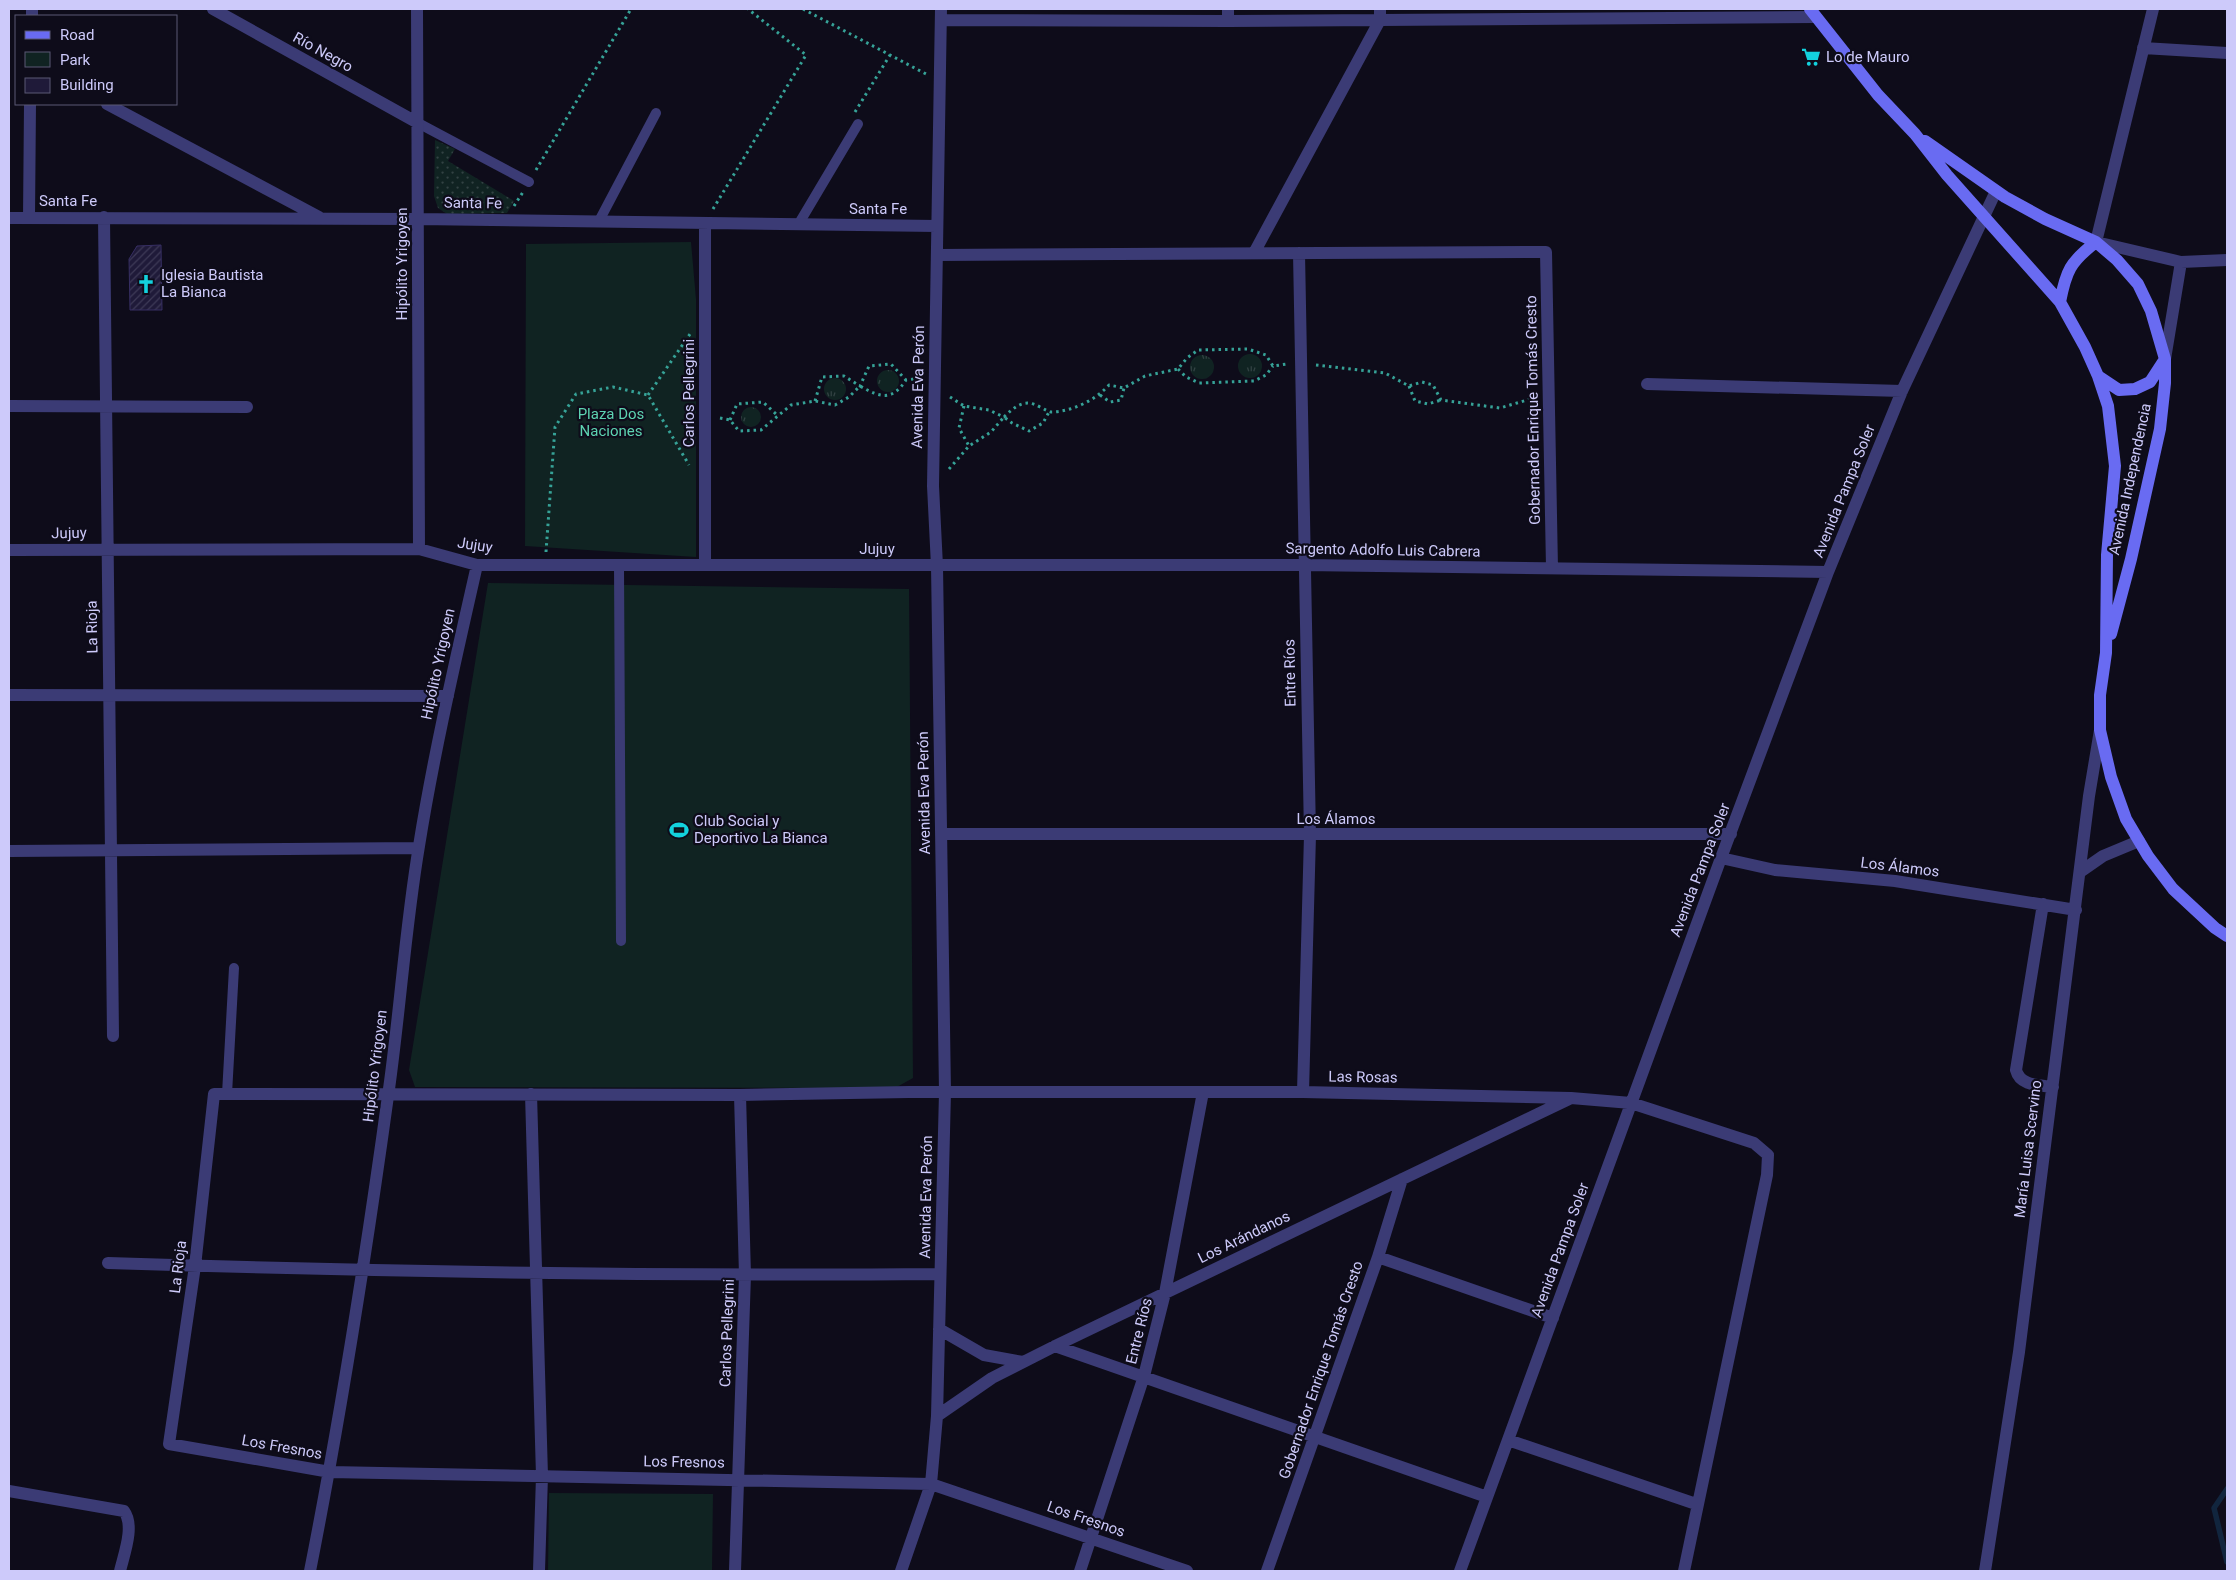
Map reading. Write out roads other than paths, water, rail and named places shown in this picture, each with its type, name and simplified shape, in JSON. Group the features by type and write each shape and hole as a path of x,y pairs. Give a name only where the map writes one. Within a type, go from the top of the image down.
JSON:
{"main road":[{"name":"Avenida Independencia","path":"1813,13 1878,95 1915,134 1947,175 2060,302 2085,347 2098,376 2108,406 2115,466 2107,555 2106,653"},
{"name":"Avenida Independencia","path":"1915,134 1996,190 2045,220 2096,242 2117,260 2138,284 2151,311 2165,359 2165,383 2160,429 2131,559 2106,653 2100,695 2100,730 2112,778 2126,819 2139,841 2173,888 2215,928 2227,936"},
{"path":"2060,302 2064,280 2077,256 2096,242"},
{"path":"2098,376 2119,390 2135,389 2150,382 2165,359"}],"street":[{"name":"Río Negro","path":"213,9 418,123"},
{"name":"Hipólito Yrigoyen","path":"417,9 419,549"},
{"path":"2153,9 2096,242 2182,262 2227,260"},
{"path":"941,14 1813,13"},
{"name":"Avenida Eva Perón","path":"901,1571 931,1484 938,1416 945,1092 937,566 933,486 941,14"},
{"path":"1254,253 1380,14"},
{"path":"2143,48 2227,53"},
{"path":"29,217 30,105"},
{"path":"110,105 322,219"},
{"name":"Avenida Pampa Soler","path":"1460,1571 1721,858 1828,572 1902,391 1996,190"},
{"name":"La Rioja","path":"104,217 113,1036"},
{"name":"Santa Fe","path":"9,218 419,219 938,226"},
{"name":"Carlos Pellegrini","path":"705,223 705,564"},
{"name":"Gobernador Enrique Tomás Cresto","path":"1299,253 1546,252 1552,568"},
{"path":"937,255 1299,253"},
{"name":"Entre Ríos","path":"1299,253 1310,835 1303,1092"},
{"path":"2165,359 2182,262"},
{"path":"1647,384 1902,391"},
{"path":"9,406 247,407"},
{"name":"Jujuy","path":"9,550 419,549 477,565 937,566"},
{"name":"Hipólito Yrigoyen","path":"310,1571 330,1472 389,1094 418,848 448,696 477,565"},
{"name":"Sargento Adolfo Luis Cabrera","path":"937,566 1304,565 1828,572"},
{"path":"9,695 448,696"},
{"name":"María Luisa Scervino","path":"1985,1571 2019,1352 2089,796 2100,730"},
{"name":"Los Álamos","path":"941,834 1731,834"},
{"path":"2080,872 2103,856 2139,841"},
{"path":"9,851 418,848"},
{"name":"Los Álamos","path":"1721,858 1775,870 1895,881 2076,910"},
{"path":"2044,904 2016,1070 2018,1077 2025,1083 2053,1087"},
{"name":"Las Rosas","path":"220,1094 740,1095 945,1092 1303,1092 1571,1098 1631,1103 1754,1143 1768,1155 1767,1175 1696,1504"},
{"name":"Entre Ríos","path":"1080,1571 1144,1376 1165,1293 1203,1092"},
{"name":"La Rioja","path":"169,1444 220,1094"},
{"path":"531,1094 542,1476 539,1571"},
{"name":"Carlos Pellegrini","path":"735,1571 745,1275 740,1095"},
{"name":"Los Arándanos","path":"938,1416 992,1378 1023,1362 1571,1098"},
{"name":"Gobernador Enrique Tomás Cresto","path":"1267,1571 1378,1256 1402,1179"},
{"path":"1378,1256 1553,1318"},
{"path":"108,1263 362,1271 745,1275 940,1274"},
{"path":"939,1329 984,1355 1023,1362"},
{"path":"1055,1346 1488,1497"},
{"path":"1508,1440 1696,1504 1684,1571"},
{"name":"Los Fresnos","path":"169,1444 330,1472 931,1484 1187,1571"},
{"path":"9,1492 124,1511 128,1517 129,1526 120,1571"}],"lane":[{"path":"600,221 656,113"},
{"path":"418,123 529,182"},
{"path":"798,225 858,124"},
{"path":"619,565 621,941"},
{"path":"220,1094 234,968"}],"waterway":[{"path":"2227,1489 2214,1508 2227,1562"}],"place":[{"name":"Lo de Mauro","path":"1811,57"},
{"name":"Iglesia Bautista La Bianca","path":"146,284"},
{"name":"Club Social y Deportivo La Bianca","path":"679,830"}],"park label":[{"name":"Plaza Dos Naciones","path":"611,422"}]}
